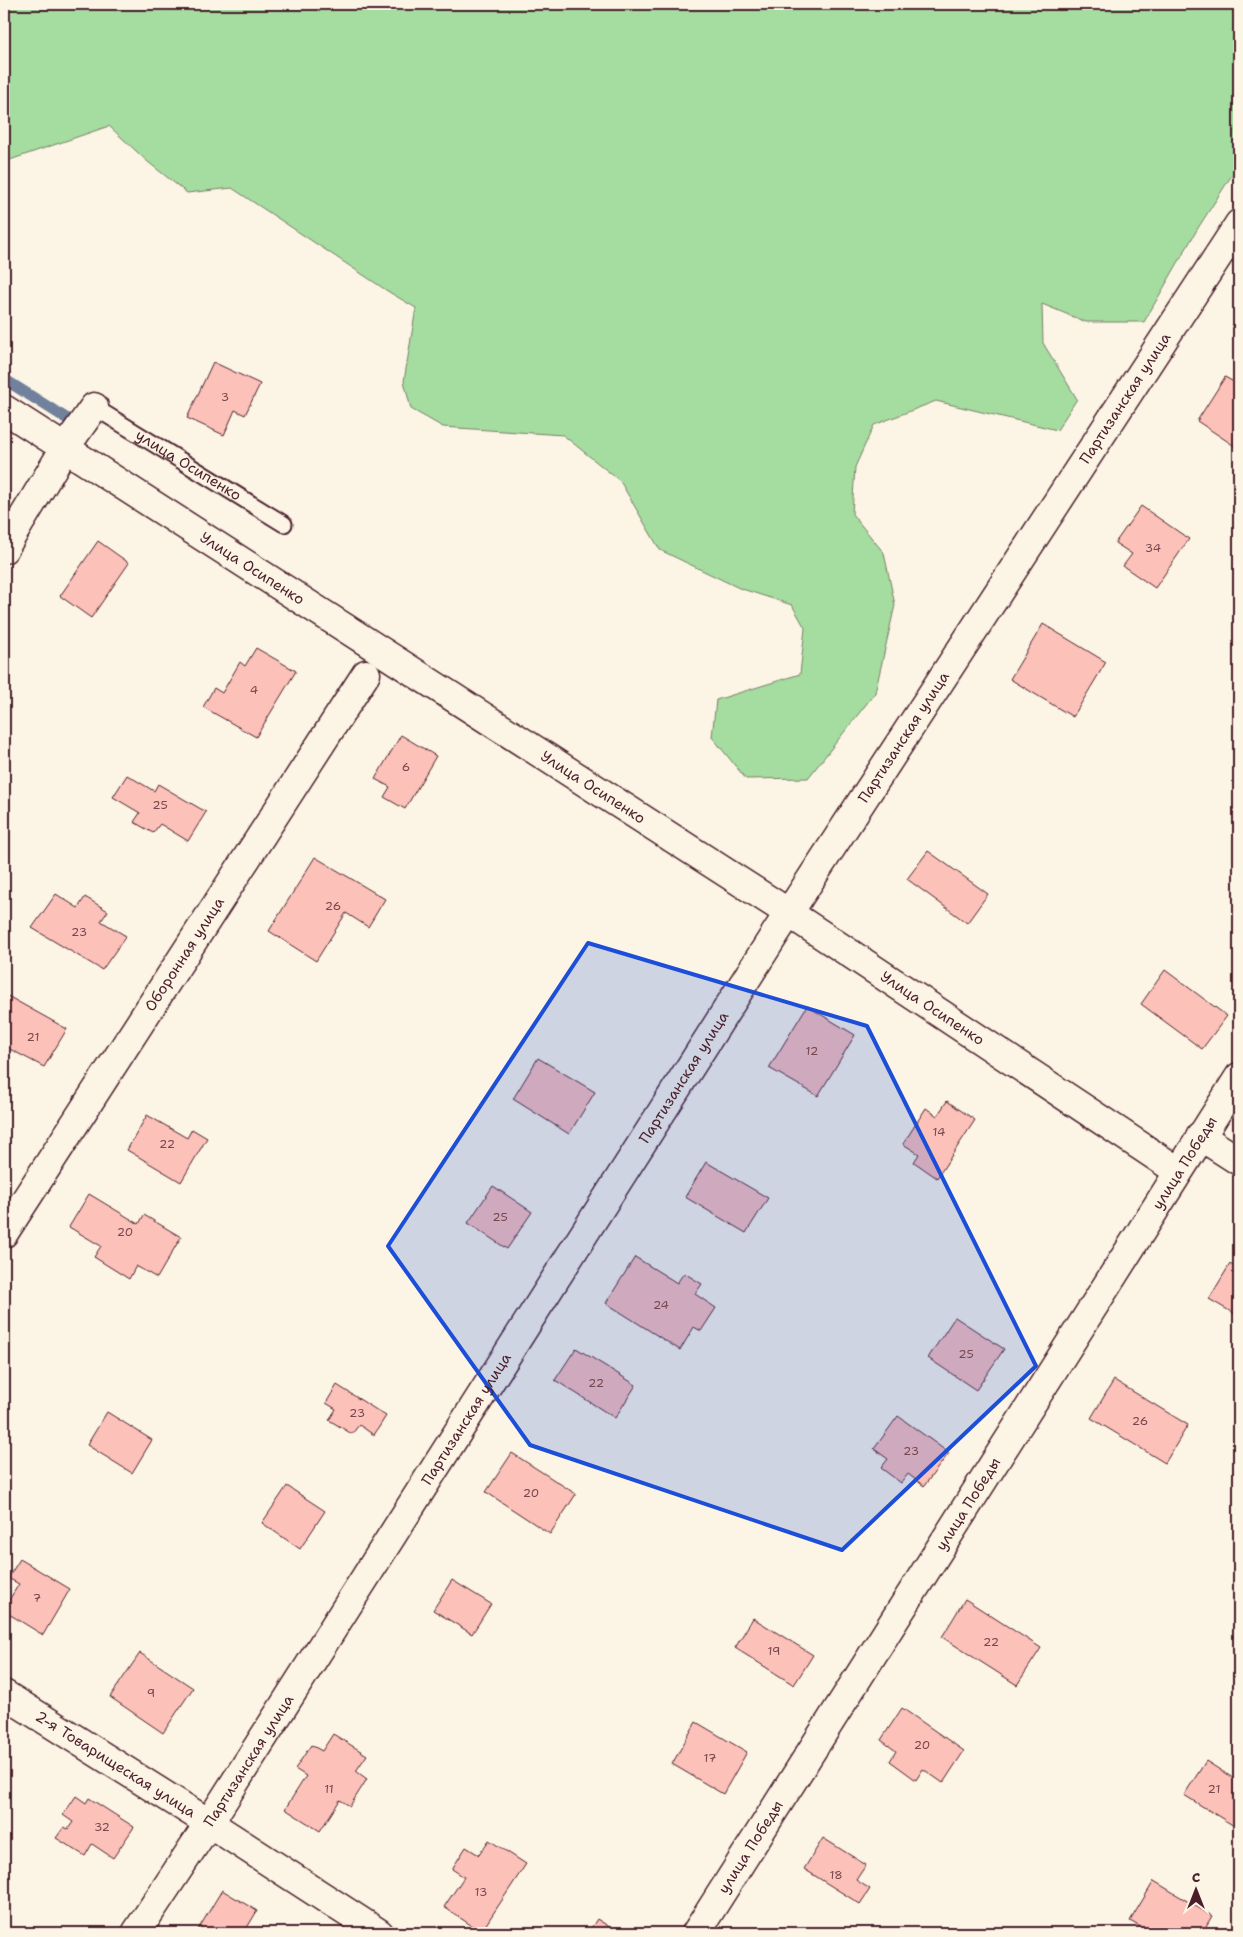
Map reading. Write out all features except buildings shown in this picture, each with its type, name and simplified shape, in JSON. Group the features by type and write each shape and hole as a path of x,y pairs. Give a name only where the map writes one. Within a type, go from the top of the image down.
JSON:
{"street":[{"name":"Партизанская улица","path":"136,1933 209,1823 788,913 1239,224"},
{"path":"4,548 65,448 94,407"},
{"name":"Улица Осипенко","path":"4,409 788,913 1178,1171"},
{"name":"Оборонная улица","path":"4,1233 366,674"},
{"name":"улица Победы","path":"696,1933 1239,1077"},
{"path":"1200,1136 1239,1161"},
{"name":"2-я Товарищеская улица","path":"4,1694 379,1933"}],"lane":[{"name":"улица Осипенко","path":"94,407 284,524"}],"highlighted area":[{"path":"588,943 867,1026 1036,1366 842,1550 530,1445 388,1246"}],"green space":[{"path":"4,4 1239,4 1239,164 1198,228 1144,322 1086,322 1042,304 1043,343 1077,399 1057,430 936,401 874,425 855,467 852,514 884,553 895,605 875,693 808,778 746,779 712,737 716,700 800,674 805,628 792,605 739,588 660,550 620,481 563,435 443,427 411,409 404,381 416,308 232,188 187,193 148,162 109,126 7,161 4,160"}],"waterway":[{"path":"4,379 69,420"}]}
